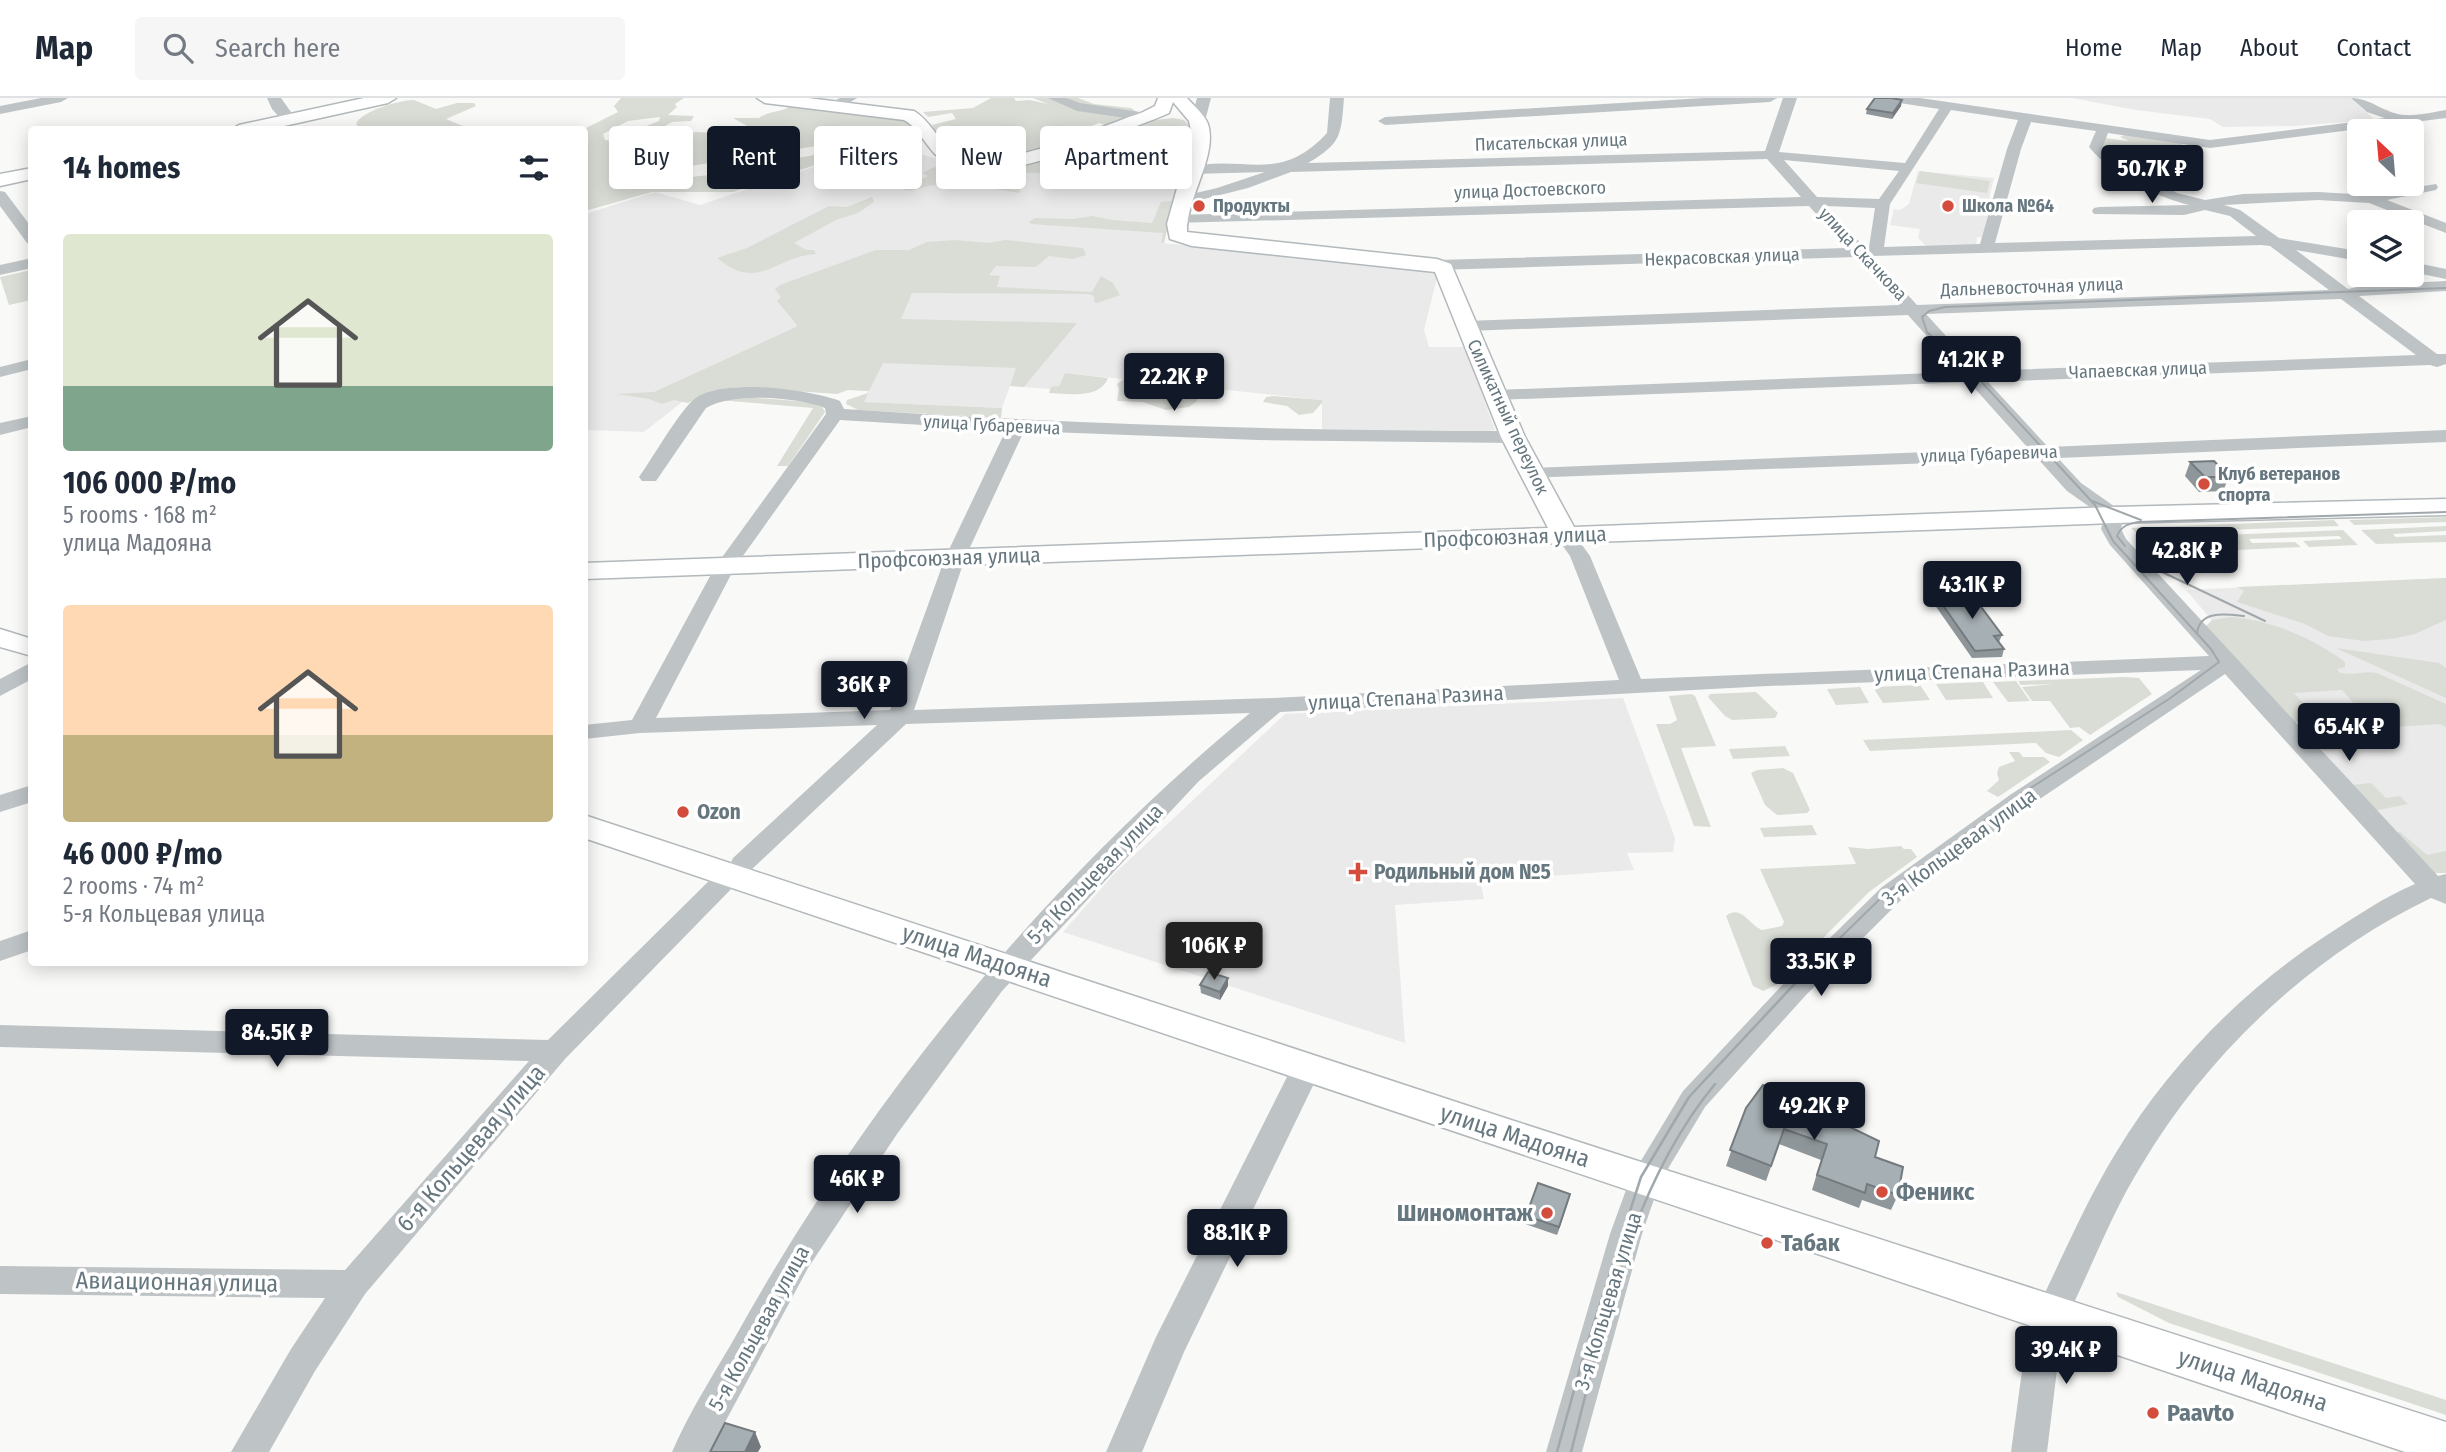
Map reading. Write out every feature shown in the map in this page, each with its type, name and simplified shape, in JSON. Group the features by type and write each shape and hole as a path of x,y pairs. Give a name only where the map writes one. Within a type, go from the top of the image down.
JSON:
{"main road":[{"path":"257,126 388,98"},
{"path":"765,98 843,102 912,116 921,122 932,141 946,154 961,161 981,164 1019,160 1147,117 1163,109 1204,98"},
{"path":"1147,117 1180,116 1180,105"},
{"path":"1177,226 1200,135 1180,105"},
{"path":"0,180 28,174"},
{"name":"Некрасовская улица","path":"1177,226 1180,237 1192,240 1437,265"},
{"name":"Силикатный переулок","path":"1437,265 1447,270 1513,437 1565,536"},
{"name":"Профсоюзная улица","path":"588,571 2114,515 2446,507"},
{"path":"0,624 28,633"},
{"path":"0,638 28,647"},
{"name":"улица Мадояна","path":"588,814 737,869 2053,1306 2446,1444"},
{"name":"улица Мадояна","path":"588,827 737,869"},
{"name":"улица Мадояна","path":"1012,959 1307,1066 1650,1173"},
{"name":"улица Мадояна","path":"2053,1306 2446,1427"}],"street":[{"path":"0,110 61,98"},
{"path":"274,98 276,107 289,119"},
{"path":"1055,98 1077,107 1147,117"},
{"path":"1184,200 1220,192 1285,169 1313,155 1334,135 1336,98"},
{"path":"1599,98 1657,105"},
{"path":"1385,121 1770,98"},
{"path":"1771,155 1790,98"},
{"path":"1893,98 1930,101 1947,106 2103,130 2224,144 2347,128"},
{"path":"2358,98 2372,109 2403,119"},
{"path":"1868,252 1883,204 1947,106"},
{"path":"2413,119 2446,114"},
{"path":"1986,249 2014,149 2026,118"},
{"path":"2103,130 2096,147 2113,163 2172,196 2235,213 2442,362"},
{"name":"Писательская улица","path":"1193,170 1771,155 1909,168"},
{"name":"улица Скачкова","path":"1771,155 1814,201 1868,252 1973,376 2074,487 2114,515"},
{"path":"2099,211 2184,211 2227,200 2268,197 2333,196 2370,199 2431,187"},
{"path":"0,195 28,234"},
{"path":"2370,199 2446,228"},
{"name":"улица Достоевского","path":"1177,226 1814,201 1883,204"},
{"path":"2274,240 2347,254"},
{"name":"Некрасовская улица","path":"1437,265 2274,240"},
{"path":"0,270 28,264"},
{"path":"2424,269 2446,274"},
{"name":"Дальневосточная улица","path":"1467,326 2346,294 2366,290 2446,286"},
{"name":"Чапаевская улица","path":"1495,395 1973,376 2442,362"},
{"path":"0,372 28,365"},
{"name":"улица Губаревича","path":"649,477 699,404 713,396 738,393 812,397 834,405 835,414 1017,427 1286,436 1513,437"},
{"path":"640,726 725,567 835,414"},
{"path":"0,429 28,422"},
{"name":"6-я Кольцевая улица","path":"248,1452 296,1371 353,1284 555,1051 737,869 900,719 955,558 1017,427"},
{"name":"улица Губаревича","path":"1532,474 2446,436"},
{"path":"2029,1452 2053,1306 2108,1195 2140,1140 2178,1087 2220,1038 2267,993 2322,951 2441,889 2117,541 2111,529 2114,515"},
{"name":"Силикатный переулок","path":"1565,536 1580,556 1632,685"},
{"name":"улица Степана Разина","path":"588,732 640,726 1274,705 1632,685 2227,662"},
{"name":"3-я Кольцевая улица","path":"1564,1452 1626,1234 1650,1173 1694,1099 1796,988 1891,894 2019,801 2227,662"},
{"path":"0,689 28,672"},
{"name":"5-я Кольцевая улица","path":"690,1452 796,1258 886,1125 1012,959 1191,775 1274,705"},
{"path":"0,804 28,794"},
{"path":"0,951 28,941"},
{"path":"0,1036 555,1051"},
{"path":"1124,1452 1168,1348 1307,1066"},
{"name":"Авиационная улица","path":"0,1280 353,1284"}],"shaded area":[{"path":"621,98 684,98 675,104 677,107 668,115 694,116 691,121 672,122 665,126 646,126 659,121 660,117 609,126 609,131 603,134 605,140 609,141 609,189 693,189 693,177 707,175 707,189 742,189 733,192 652,192 588,210 588,127 618,112 614,106"},
{"path":"991,98 1014,98 1016,101 1030,100 1048,104 1033,98 1078,98 1094,104 1131,108 1138,113 1105,125 1040,126 1040,148 1026,153 1026,126 936,126 936,132 932,125 956,119 952,113 928,117 923,112 973,108"},
{"path":"2072,98 2351,98 2374,119 2347,119 2347,122 2294,126 2223,127 2210,119 2136,110"},
{"path":"414,100 436,109 457,103 474,103 476,106 446,119 463,126 356,124 359,119 373,111"},
{"path":"792,105 901,118 915,126 814,126 814,147 800,149 800,126 747,126 733,118 759,118"},
{"path":"1173,118 1184,120 1190,126 1124,126"},
{"path":"693,132 707,132 707,163 693,166"},
{"path":"2125,135 2181,143 2197,155 2191,162 2173,160 2179,167 2170,168 2163,153 2137,153 2142,166 2130,166 2122,157 2108,153 2099,144 2104,138 2129,141 2120,137"},
{"path":"1040,149 1040,173 1026,173 1026,153"},
{"path":"814,155 814,165 800,170 800,157"},
{"path":"922,155 936,158 936,189 1026,189 1026,169 1040,169 1040,189 1178,189 1161,243 1288,254 1287,258 1439,270 1424,330 1429,347 1465,347 1495,430 1473,433 1322,434 1322,400 1065,373 1059,386 1051,389 1010,386 1002,408 863,402 868,391 760,385 722,386 682,402 644,432 588,430 588,213 655,192 700,205 748,189 800,189 800,171 814,167 814,189 922,189"},
{"path":"936,167 936,185 922,188 922,179 928,176 923,173"},
{"name":"Школа №64","path":"1918,171 1994,178 1989,198 1993,199 1982,237 1977,237 1976,245 1926,246 1918,238 1920,229 1890,225 1894,209 1900,210 1909,204"},
{"path":"1920,171 1990,181 1987,193 1916,183"},
{"path":"995,189 1020,189 1019,193"},
{"path":"872,197 874,202 858,213 836,220 794,243 806,250 814,250 816,254 789,260 756,273 732,268 717,258 747,248 829,206 847,207"},
{"path":"1174,201 1164,243 1161,243 1163,233 1029,222 1035,218 1073,219 1092,216 1152,223 1161,202"},
{"path":"955,240 989,243 1005,240 1083,248 1086,255 1073,259 1049,256 1036,267 996,266 989,275 1000,276 997,287 1092,292 1101,276 1113,283 1120,295 1097,303 1094,302 1094,296 1089,294 912,293 901,319 1077,323 1024,387 1010,386 1016,368 883,363 869,391 848,390 837,394 739,387 711,391 688,403 674,400 662,404 649,399 616,394 654,392 796,327 777,301 781,297 775,289 780,285 876,250 909,250 927,242"},
{"path":"28,271 28,301 9,305 0,277"},
{"path":"1065,373 1108,378 1104,385 1091,392 1049,393 1051,387 1059,386"},
{"path":"1124,379 1191,387 1197,391 1197,401 1189,407 1166,410 1143,402 1117,401 1117,384"},
{"path":"868,393 864,402 1002,408 1001,418 858,410 846,404 847,400"},
{"path":"734,396 809,402 822,407 825,412 788,466 777,466 813,408 718,400"},
{"path":"1266,397 1322,400 1322,403 1313,413 1299,415 1287,406 1263,402"},
{"path":"2446,517 2446,522 2354,525 2349,520"},
{"path":"2334,520 2339,526 2136,533 2131,528"},
{"path":"2446,526 2446,531 2393,534 2396,537 2446,535 2446,542 2376,544 2361,530"},
{"path":"2343,530 2358,545 2309,547 2303,541 2342,539 2339,536 2249,539 2252,543 2295,542 2301,547 2238,550 2224,535"},
{"path":"2446,578 2446,853 2416,860 2186,590"},
{"path":"2446,578 2446,620 2415,634 2391,639 2364,641 2328,636 2305,624 2237,602 2244,591 2237,587"},
{"path":"2231,617 2246,619 2276,626 2305,638 2345,662 2345,667 2337,669 2339,672 2377,673 2446,704 2446,727 2440,724 2331,731 2347,750 2323,751 2299,722 2293,722 2205,627 2212,620","holes":["2342,690 2364,715 2316,717 2294,693"]},
{"path":"2336,648 2439,663 2446,668 2446,698"},
{"path":"2139,678 2152,694 2090,735 2079,727 2070,728 2050,701 2032,701 2022,687 2054,684 2021,685 2018,681"},
{"path":"2016,681 2030,701 2008,702 1993,682"},
{"path":"1983,682 1993,698 1946,700 1936,684"},
{"path":"1920,685 1930,700 1883,703 1873,687"},
{"path":"1860,687 1869,703 1836,705 1827,689"},
{"path":"1756,692 1778,713 1775,718 1732,720 1708,697 1710,694"},
{"path":"1669,696 1695,696 1716,746 1681,748 1711,827 1694,826 1656,724 1670,724 1677,720"},
{"name":"Родильный дом №5","path":"1623,698 1675,838 1673,852 1627,853 1634,870 1480,881 1484,899 1395,905 1405,1043 1063,932 1113,875 1285,714"},
{"path":"2071,730 2083,740 2059,757 2046,753 2036,743 1870,751 1863,740"},
{"path":"1785,746 1790,756 1733,759 1729,749"},
{"path":"2009,752 2019,752 2023,757 2044,757 2050,762 1998,797 1987,791 1999,780 1999,767 2015,761"},
{"path":"1783,768 1793,773 1810,810 1807,813 1777,815 1765,805 1751,773"},
{"path":"2371,783 2386,798 2400,796 2408,804 2374,811 2352,785"},
{"path":"1812,825 1817,835 1764,837 1760,828"},
{"path":"2400,832 2427,855 2446,851 2446,873 2434,873 2393,834"},
{"path":"1901,846 1911,849 1917,857 1869,892 1776,985 1763,991 1753,986 1726,916 1736,912 1762,930 1782,926 1784,922 1760,869 1856,864 1848,847 1868,849"},
{"path":"2116,1292 2446,1400 2446,1415 2169,1323 2118,1297"}],"building":[{"path":"1875,98 1902,100 1893,113 1867,109"},
{"path":"2214,461 2229,477 2205,477 2190,462"},
{"path":"1970,592 2002,635 1994,636 2004,649 1975,651 1935,594"},
{"path":"1208,972 1228,978 1220,992 1200,985"},
{"path":"1763,1085 1879,1141 1875,1157 1903,1167 1898,1195 1867,1184 1865,1193 1817,1175 1827,1144 1784,1129 1771,1166 1730,1150 1746,1108"},
{"name":"Шиномонтаж","path":"1538,1183 1570,1194 1559,1227 1526,1216"},
{"path":"725,1423 755,1432 745,1452 710,1452"}],"tram line":[{"path":"2197,634 2113,541 2095,505 1976,376 1927,332 1922,317 1929,311 1945,307 2446,288"},
{"path":"2092,501 2141,520"},
{"path":"2125,546 2117,536 2125,526 2138,522 2446,512"},
{"path":"2139,561 2265,621"},
{"path":"2197,634 2199,626 2208,617 2221,614 2244,616"},
{"path":"1800,977 1887,892 2015,798 2169,699 2219,662 2197,634"},
{"path":"1557,1452 1584,1354 1641,1177 1689,1097 1802,976"},
{"path":"1571,1452 1595,1355 1641,1212 1661,1167 1686,1124 1715,1084"}],"place":[{"name":"Продукты","path":"1199,206"},
{"name":"Школа №64","path":"1948,206"},
{"name":"Клуб ветеранов спорта","path":"2204,484"},
{"name":"Ozon","path":"683,812"},
{"name":"Родильный дом №5","path":"1358,872"},
{"name":"Феникс","path":"1882,1192"},
{"name":"Шиномонтаж","path":"1547,1213"},
{"name":"Табак","path":"1767,1243"},
{"name":"Paavto","path":"2153,1413"}]}
